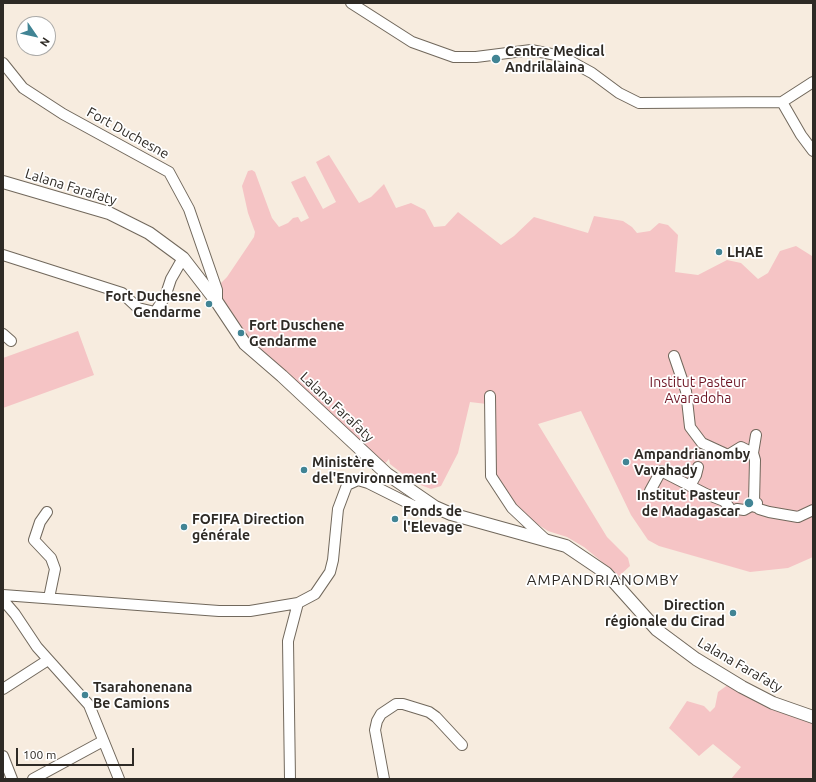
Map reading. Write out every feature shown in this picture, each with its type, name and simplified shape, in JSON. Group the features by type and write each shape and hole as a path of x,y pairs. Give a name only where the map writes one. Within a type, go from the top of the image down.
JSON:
{"main road":[{"name":"Lalana Farafaty","path":"3,182 109,213 149,233 184,258 217,302 245,344 282,376 387,474 425,500 451,514 566,546 606,573 657,630 696,659 742,687 773,703 813,717"}],"street":[{"path":"351,3 412,42 454,57 476,57 531,50 561,56 592,73 620,93 639,103 782,102 813,82"},
{"name":"Fort Duchesne","path":"3,62 23,88 63,114 169,172 189,209 217,290 217,302"},
{"path":"782,102 801,135 813,151"},
{"path":"3,255 117,291 122,293 138,308 155,312 165,298 171,279 184,258"},
{"path":"3,334 11,341"},
{"path":"674,356 686,390 690,427 702,443 728,455 741,447 753,454 756,460 755,504 759,509 798,517 813,510"},
{"path":"490,396 491,476 512,508 545,539"},
{"path":"753,454 756,435"},
{"path":"690,486 696,475 698,467"},
{"path":"650,491 660,471 717,500 724,501 733,508 744,510 755,504"},
{"path":"3,595 235,611 250,611 298,603 315,594 330,572 333,560 338,509 347,485 358,480 368,483 414,506 422,506 425,500"},
{"path":"47,512 40,522 34,540 51,558 55,569 49,598"},
{"path":"3,600 48,660 89,705 119,779"},
{"path":"290,779 288,641 298,603"},
{"path":"3,689 48,660"},
{"path":"384,779 375,730 377,721 381,714 396,704 403,704 429,712 436,717 462,745"},
{"path":"33,779 103,741"},
{"path":"3,756 12,779"}],"path":[{"path":"698,467 697,453 702,443"}],"green space":[{"name":"Institut Pasteur Avaradoha","path":"329,155 359,203 371,197 384,184 396,208 411,203 425,210 434,227 445,226 458,212 501,245 514,236 534,217 588,233 594,216 623,221 632,227 637,233 650,231 659,223 668,225 678,235 675,272 698,275 727,260 741,263 758,279 768,273 780,251 796,246 812,256 813,557 788,568 750,572 659,546 648,540 631,515 581,411 538,424 607,537 628,558 630,566 619,576 584,547 567,537 548,531 520,513 494,473 495,405 470,402 458,453 441,486 431,489 413,482 390,464 389,459 382,467 257,352 222,304 219,291 220,284 227,277 254,237 255,232 248,213 242,186 248,171 252,170 255,172 272,218 279,227 288,223 293,218 298,217 301,222 309,218 291,182 305,176 323,209 336,202 316,162"},
{"path":"78,331 94,375 3,408 3,358"},
{"path":"729,684 813,721 813,775 811,779 731,779 741,767 713,744 699,756 669,728 687,701 704,706 710,712 715,707 718,692"}],"place":[{"name":"Centre Medical Andrilalaina","path":"496,59"},
{"name":"LHAE","path":"719,252"},
{"name":"Fort Duchesne Gendarme","path":"209,304"},
{"name":"Fort Duschene Gendarme","path":"241,333"},
{"name":"Ampandrianomby Vavahady","path":"626,462"},
{"name":"Ministère del'Environnement","path":"304,470"},
{"name":"Institut Pasteur de Madagascar","path":"749,503"},
{"name":"Fonds de l'Elevage","path":"395,519"},
{"name":"FOFIFA Direction générale","path":"184,527"},
{"name":"Direction régionale du Cirad","path":"733,613"},
{"name":"Tsarahonenana Be Camions","path":"85,695"}],"district":[{"name":"AMPANDRIANOMBY","path":"603,580"}]}
